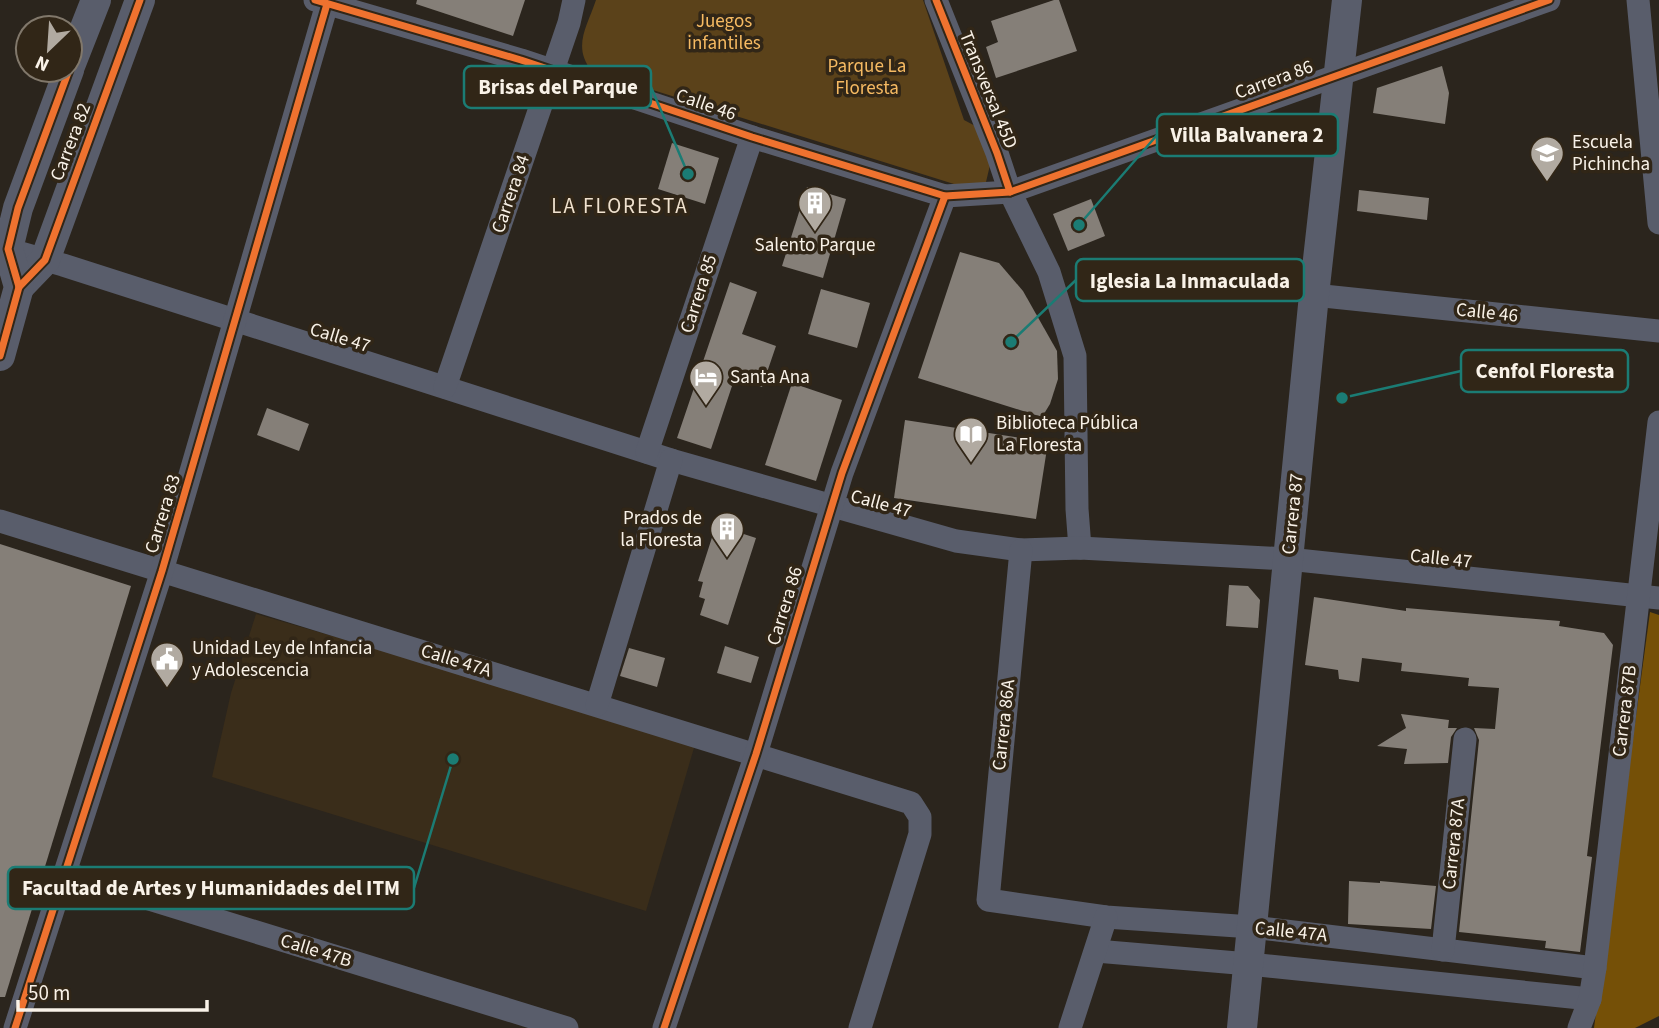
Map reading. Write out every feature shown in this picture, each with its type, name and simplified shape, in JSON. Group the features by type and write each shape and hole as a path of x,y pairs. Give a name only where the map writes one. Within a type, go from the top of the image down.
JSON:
{"street":[{"name":"Carrera 82","path":"84,30 96,0"},
{"name":"Carrera 82","path":"0,356 19,287 45,260 141,0"},
{"name":"Carrera 84","path":"445,387 553,70 574,0"},
{"name":"Transversal 45D","path":"936,0 1010,192 1049,272 1075,356 1080,548"},
{"name":"Carrera 87","path":"1242,1028 1314,295 1347,0"},
{"name":"Carrera 86","path":"1010,192 1549,0"},
{"path":"1638,0 1659,223"},
{"name":"Calle 46","path":"321,2 553,70 752,137 945,196 1010,192"},
{"name":"Carrera 83","path":"15,1028 162,571 236,322 321,2"},
{"name":"Carrera 82","path":"19,287 4,248 63,84"},
{"name":"Carrera 85","path":"647,452 752,137"},
{"name":"Carrera 86","path":"664,1028 755,754 832,507 945,196"},
{"name":"Calle 47","path":"4,248 671,460 956,541 1021,550 1080,548 1288,559 1649,596"},
{"name":"Calle 46","path":"1314,295 1659,331"},
{"name":"Carrera 87B","path":"1579,1028 1590,999 1649,596 1659,422"},
{"path":"597,705 671,460"},
{"name":"Calle 47A","path":"0,521 911,803 920,817 920,834 860,1028"},
{"name":"Carrera 86A","path":"988,900 1021,550"},
{"name":"Carrera 87A","path":"1443,950 1465,739"},
{"name":"Calle 47B","path":"65,873 566,1028"},
{"name":"Calle 47A","path":"988,900 1106,917 1252,927 1595,968"},
{"path":"1070,1028 1106,917"},
{"name":"Calle 47A","path":"1096,951 1590,999"}],"shaded area":[{"path":"1650,612 1659,615 1659,1016 1635,1028 1594,1028"},
{"path":"256,614 696,741 646,911 212,777 231,693"}],"green space":[{"name":"Parque La Floresta","path":"596,0 923,0 964,120 983,130 990,165 986,182 970,189 592,71 586,62 582,45"}],"building":[{"path":"417,0 525,0 513,36 416,4"},
{"path":"1059,0 1077,51 996,78 986,47 998,42 991,21"},
{"path":"1442,66 1449,93 1445,124 1373,113 1377,88"},
{"path":"672,143 719,158 705,204 658,189"},
{"name":"Salento Parque","path":"807,187 846,199 823,278 782,266"},
{"path":"1359,190 1429,198 1427,220 1357,211"},
{"path":"1091,199 1105,236 1068,251 1053,214"},
{"path":"960,252 999,263 1023,291 1057,351 1058,379 1050,404 1042,417 918,378"},
{"path":"730,282 757,292 742,334 776,346 762,387 735,377 711,449 677,438"},
{"path":"821,289 870,303 857,348 808,334"},
{"path":"792,383 842,400 816,481 765,465"},
{"path":"267,408 309,424 299,451 257,435"},
{"path":"905,420 1048,442 1036,519 894,498"},
{"name":"Prados de la Floresta","path":"716,525 756,538 728,625 700,615 705,599 699,597 703,582 698,581"},
{"path":"0,544 131,586 5,997 0,997"},
{"path":"1229,585 1248,586 1260,600 1258,628 1226,626"},
{"path":"1314,597 1406,611 1406,608 1560,621 1559,626 1604,633 1613,645 1587,856 1592,857 1580,952 1545,948 1546,941 1459,932 1479,740 1474,728 1495,729 1499,688 1468,686 1469,678 1401,671 1402,663 1362,658 1359,682 1339,679 1338,670 1305,665"},
{"path":"725,646 759,657 751,683 717,673"},
{"path":"629,648 665,658 657,687 620,676"},
{"path":"1401,714 1449,720 1448,728 1457,728 1451,737 1448,763 1404,764 1407,749 1377,746 1406,728"},
{"path":"1349,881 1436,886 1431,929 1348,924"}],"cycle path":[{"path":"19,287 45,260 140,0"},
{"path":"315,0 521,60 752,137 945,196 1010,192 1549,0"},
{"path":"936,0 1010,192"},
{"path":"15,1028 162,571 327,4"},
{"path":"0,356 19,287 8,249 18,208 64,84"},
{"path":"664,1028 756,754 842,473 945,196"}],"place":[{"name":"Brisas del Parque","path":"688,174"},
{"name":"Escuela Pichincha","path":"1547,183"},
{"name":"Villa Balvanera 2","path":"1079,225"},
{"name":"Salento Parque","path":"815,233"},
{"name":"Iglesia La Inmaculada","path":"1011,342"},
{"name":"Cenfol Floresta","path":"1342,398"},
{"name":"Santa Ana","path":"706,407"},
{"name":"Biblioteca Pública La Floresta","path":"971,464"},
{"name":"Prados de la Floresta","path":"727,559"},
{"name":"Unidad Ley de Infancia y Adolescencia","path":"167,689"},
{"name":"Facultad de Artes y Humanidades del ITM","path":"453,759"}],"district":[{"name":"LA FLORESTA","path":"620,206"}],"park label":[{"name":"Juegos infantiles","path":"724,32"}]}
